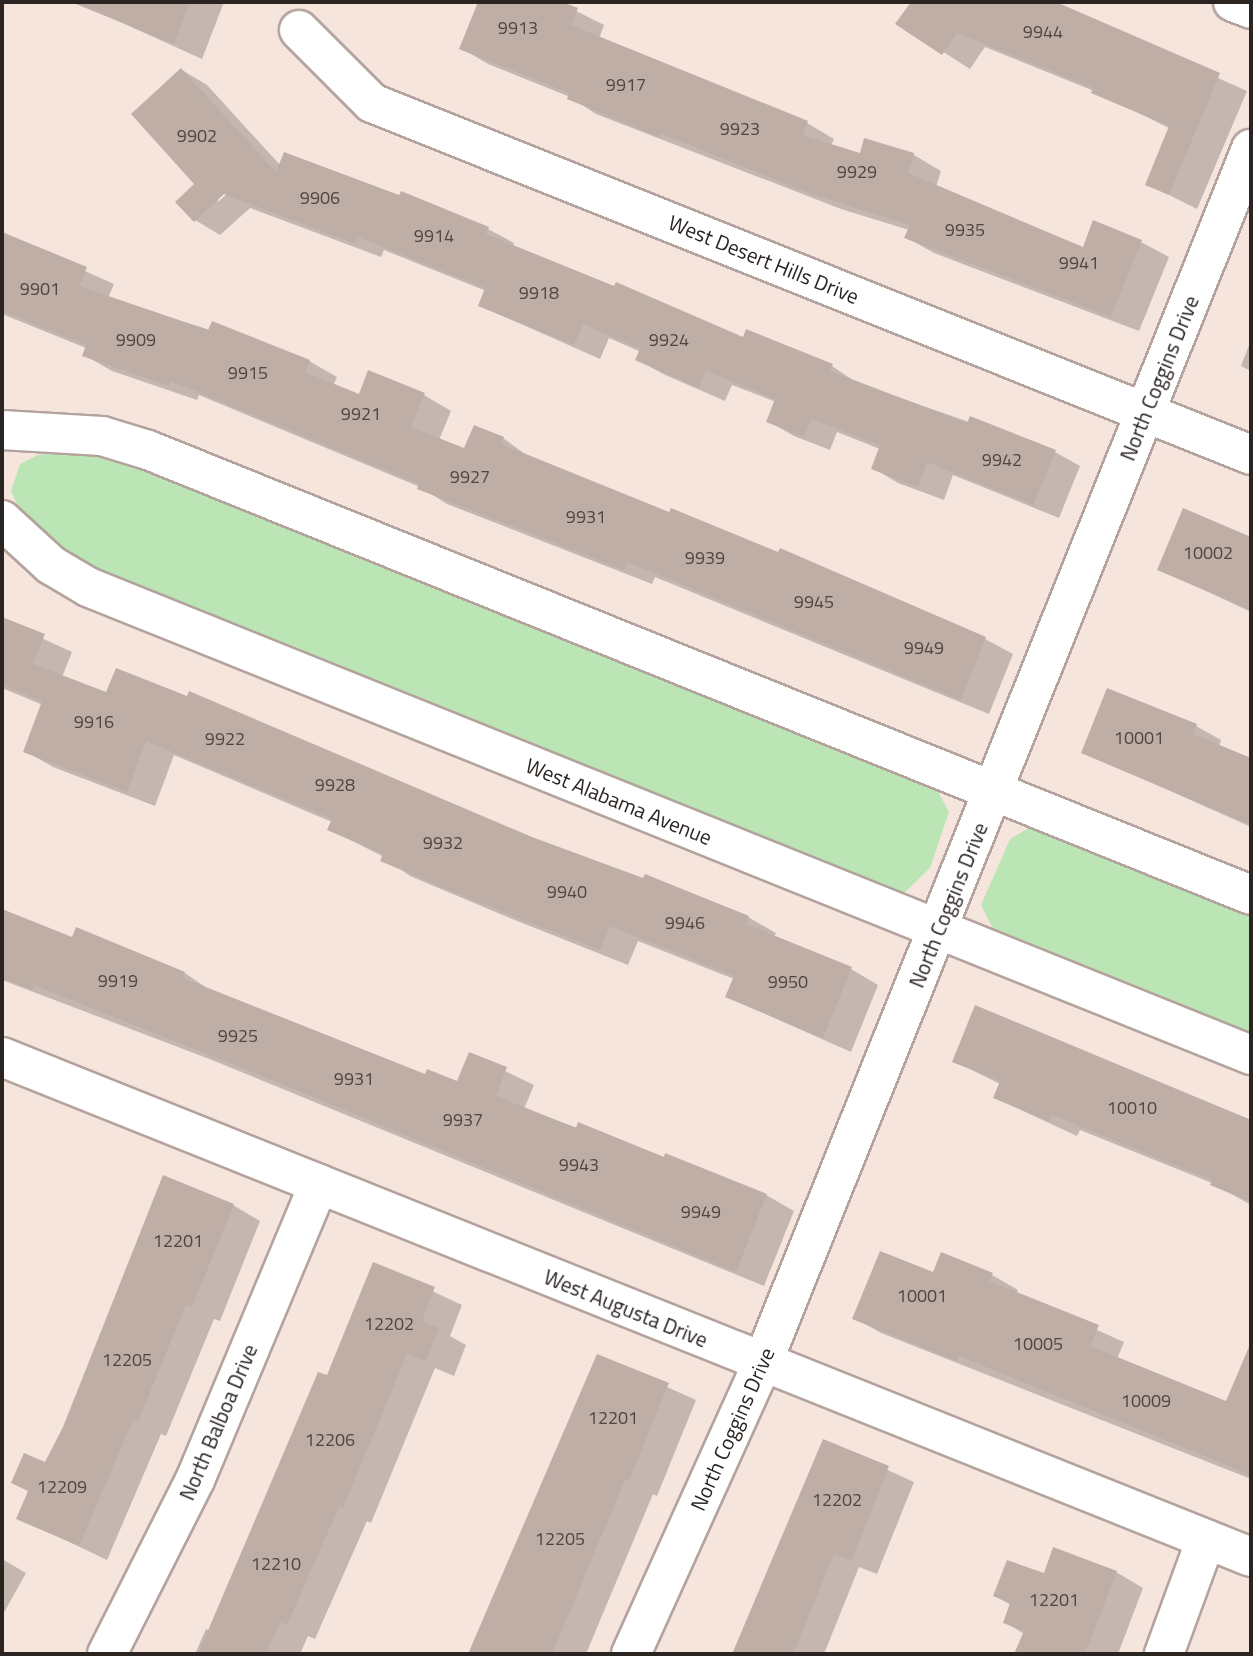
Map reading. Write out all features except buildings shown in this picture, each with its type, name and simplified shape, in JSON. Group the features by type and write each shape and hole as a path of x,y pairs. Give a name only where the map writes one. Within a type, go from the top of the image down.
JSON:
{"street":[{"path":"1233,2 1251,9"},
{"name":"West Desert Hills Drive","path":"299,30 372,103 1251,455"},
{"name":"North Coggins Drive","path":"631,1654 762,1364 1251,149"},
{"path":"2,430 102,436 148,450 1251,895"},
{"name":"West Alabama Avenue","path":"2,520 51,565 88,587 1251,1055"},
{"name":"West Augusta Drive","path":"2,1057 762,1364 1251,1557"},
{"name":"North Balboa Drive","path":"107,1654 195,1480 319,1184"},
{"path":"1164,1654 1206,1539"}],"green space":[{"path":"69,452 117,457 936,788 949,812 930,868 903,894 894,892 83,565 66,556 23,516 11,491 20,464 38,455"},
{"path":"1029,828 1044,828 1251,911 1251,1035 995,933 981,905 1010,839"}]}
